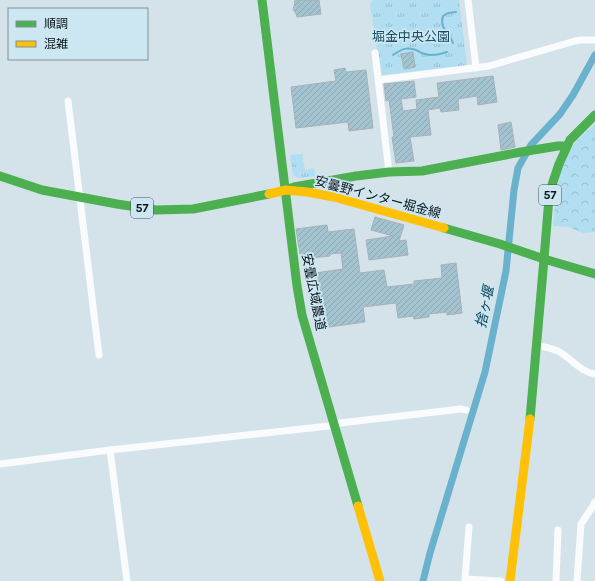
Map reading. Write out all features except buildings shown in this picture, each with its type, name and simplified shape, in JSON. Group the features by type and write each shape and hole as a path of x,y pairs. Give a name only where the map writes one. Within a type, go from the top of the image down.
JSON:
{"street":[{"name":"安曇広域農道","path":"262,0 297,286 302,315 380,581"},
{"path":"468,0 476,68"},
{"path":"378,80 489,66 575,41 595,40"},
{"path":"375,53 389,172"},
{"path":"68,100 99,355"},
{"name":"57","path":"544,259 549,198 559,164 570,140 595,115"},
{"path":"286,190 294,187 356,176 389,172 422,171 532,150 566,146"},
{"name":"安曇野インター堀金線","path":"0,176 42,190 156,210 193,209 286,190 307,192 334,197 514,248 544,259 595,274"},
{"path":"510,581 531,408 544,259"},
{"path":"536,345 556,350 584,371 595,374"},
{"path":"0,464 335,425 340,423 461,409 466,410"},
{"path":"110,450 127,581"},
{"path":"577,581 581,524 592,514 595,502"},
{"path":"470,527 465,578 501,581"},
{"path":"556,581 558,530"}],"green space":[{"name":"堀金中央公園","path":"374,0 459,0 467,65 383,75 378,55 370,4"},
{"path":"595,124 595,232 583,233 569,227 553,226 556,196 566,157 576,142"},
{"path":"302,154 305,170 314,168 315,176 299,178 293,175 290,155"}],"waterway":[{"path":"453,43 443,27 442,20 443,16 448,13 456,12"},
{"path":"393,55 401,50 407,49 417,50 423,54 430,55 447,52"},
{"name":"捨ヶ堰","path":"423,581 430,553 485,372 506,271 514,190 518,168 531,145 560,114 573,95 595,55"}],"traffic: fast":[{"path":"262,0 297,286 302,315 358,506"},
{"path":"444,228 500,244 544,259 549,198 559,164 570,140 595,115"},
{"path":"286,190 294,187 356,176 389,172 422,171 521,152 566,146"},
{"path":"0,176 42,190 156,210 193,209 269,194"},
{"path":"530,419 544,259 595,274"}],"traffic: slow":[{"path":"269,194 286,190 334,197 444,228"},
{"path":"510,581 530,419"},
{"path":"358,506 380,581"}]}
